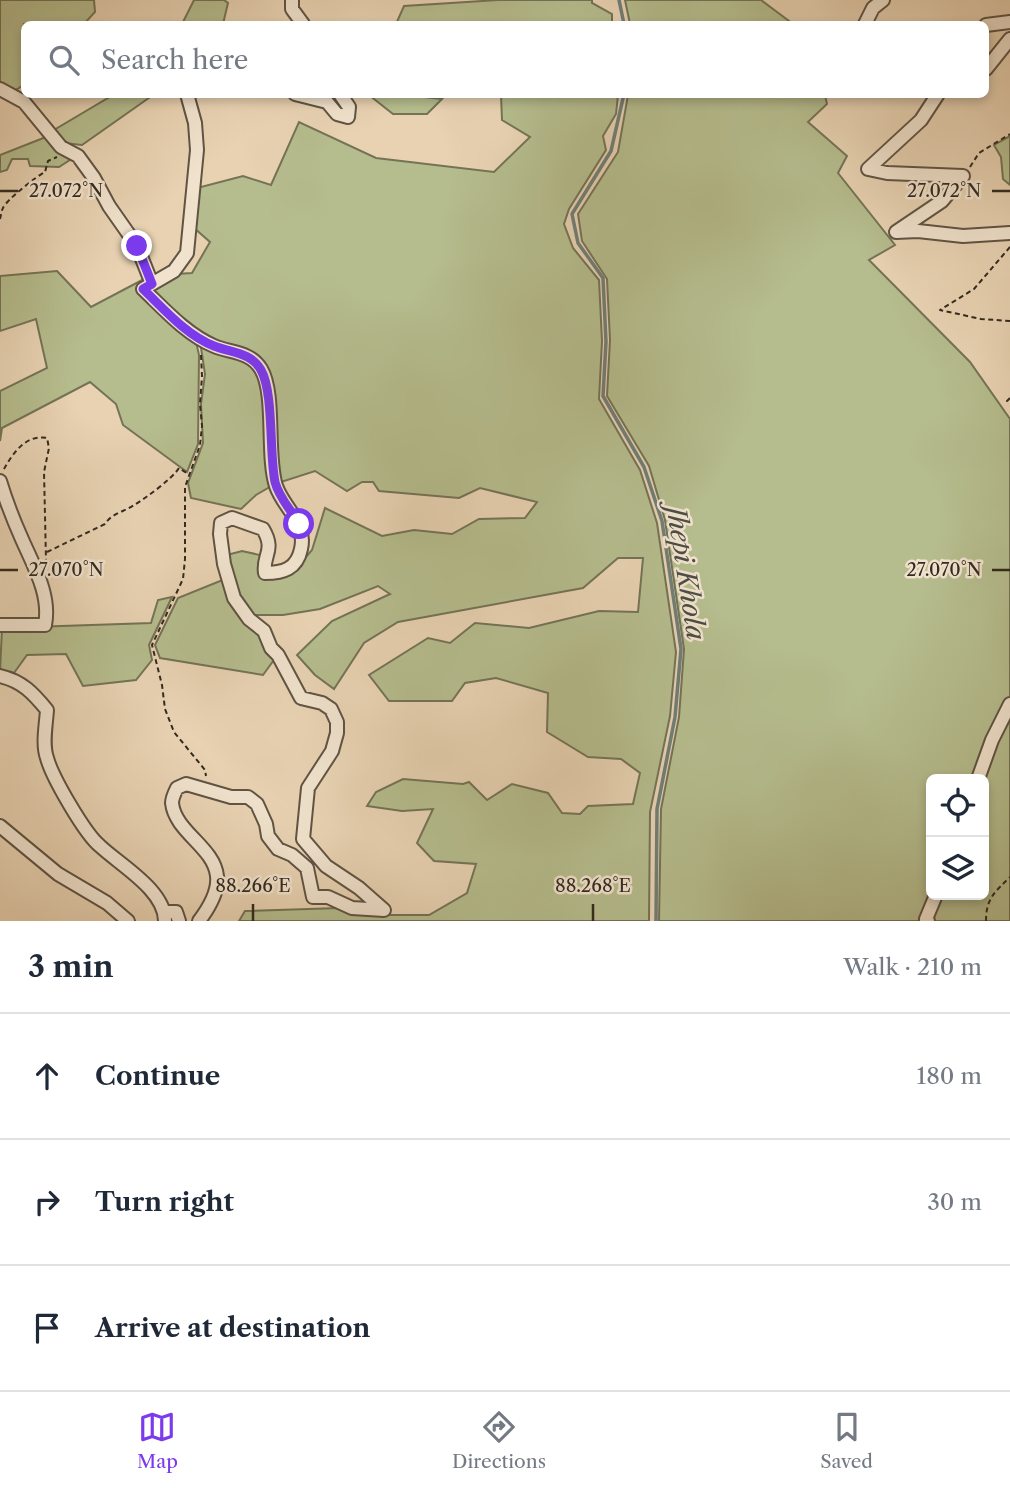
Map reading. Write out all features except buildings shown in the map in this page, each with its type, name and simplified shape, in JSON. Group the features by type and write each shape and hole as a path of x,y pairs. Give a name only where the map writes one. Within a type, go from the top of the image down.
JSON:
{"street":[{"path":"292,0 292,9 301,21"},
{"path":"866,21 873,8 883,0"},
{"path":"989,25 1010,22"},
{"path":"989,64 1010,39"},
{"path":"0,89 24,102 61,146 78,156 137,246 152,284"},
{"path":"188,98 195,123 197,150 187,253 174,271 143,289 177,322 196,335 215,346 249,357 261,369 267,387 271,458 276,485 299,524 303,539 298,561 288,570 265,573 264,566 270,546 263,529 232,518 221,523 221,548 227,579 234,598 249,619 264,631 301,698 322,703 331,709 337,722 332,751 308,788 303,839 326,866 359,888 384,910 352,908 328,898 313,897 307,868 292,855 278,849 268,836 257,804 248,797 231,797 186,784 177,788 172,801 176,816 211,860 217,877 215,893 200,921"},
{"path":"311,98 327,102 337,114 348,117 349,107 343,98"},
{"path":"935,98 921,120 868,169 887,173 964,176"},
{"path":"964,176 942,201 896,232 919,231 964,236 1010,233"},
{"path":"0,481 9,511 42,585 47,614 45,625 0,625"},
{"path":"0,676 15,679 33,692 47,710 46,758 68,800 97,845 127,867 149,888 165,916 176,912 179,921"},
{"path":"980,774 992,740 1010,704"},
{"path":"0,826 58,874 107,903 128,921"},
{"path":"928,921 926,919 934,900"}],"path":[{"path":"964,176 979,153 1010,134"},
{"path":"0,219 3,206 34,178 45,172 48,161 57,159 61,146"},
{"path":"1010,247 974,289 940,310 981,319 1010,321"},
{"path":"196,335 201,354 202,426 200,445 185,487 186,559 183,579 152,645 165,709 174,732 205,770 207,782 196,788"},
{"path":"1010,398 1007,401 1010,402"},
{"path":"0,476 17,448 38,436 47,438 49,448 44,472 46,560"},
{"path":"46,552 105,524 110,517 134,506 174,476 179,468 188,474"},
{"path":"986,921 986,906 1010,877"}],"green space":[{"path":"0,0 94,0 95,12 87,21 21,21 21,87 12,92 0,84"},
{"path":"194,0 224,0 228,3 224,21 184,21"},
{"path":"498,0 592,0 592,3 612,14 612,21 397,21 404,6"},
{"path":"625,0 761,0 789,21 629,21"},
{"path":"108,98 149,98 82,145 64,143 54,130"},
{"path":"373,98 442,99 427,114 393,114"},
{"path":"501,98 618,98 616,114 603,136 606,150 569,209 564,224 573,248 599,280 602,341 599,399 640,470 657,523 676,652 670,716 650,812 649,921 239,921 245,911 340,908 386,915 429,915 467,893 476,864 434,861 417,843 433,809 402,811 367,806 376,792 403,779 463,784 469,782 487,800 512,784 548,793 562,813 580,814 588,806 633,804 640,773 621,759 588,757 547,732 548,693 496,678 465,683 452,701 389,701 369,675 428,638 450,643 475,623 529,628 599,611 638,612 643,558 618,558 583,588 398,622 364,643 334,689 315,675 297,655 332,621 390,594 378,586 320,609 283,615 252,615 239,597 227,555 242,551 260,555 263,575 294,571 312,550 325,508 382,536 414,530 452,534 479,519 525,518 537,502 480,488 459,498 379,491 373,482 362,482 347,491 315,471 278,483 269,385 233,348 198,333 150,290 176,274 192,273 210,242 193,227 197,188 243,176 271,185 299,122 376,158 494,172 530,137 502,120"},
{"path":"627,98 826,98 827,104 808,122 847,156 838,173 895,245 869,260 970,362 1010,419 1010,921 659,921 661,809 679,717 684,649 665,520 649,466 607,396 610,340 607,279 582,241 578,214 618,152"},
{"path":"1010,136 1010,185 1003,179 1001,157 994,145"},
{"path":"46,137 73,158 59,167 30,166 28,159 12,159 7,170 0,172 0,155"},
{"path":"57,271 91,307 146,278 142,288 195,337 199,355 198,444 187,472 123,425 116,404 90,382 2,428 0,441 0,391 47,368 36,319 0,331 0,276"},
{"path":"200,341 231,353 259,372 264,387 273,485 256,495 241,509 191,498 188,483 203,443 201,404 205,374"},
{"path":"225,579 276,657 263,675 160,658 155,645 178,598"},
{"path":"172,597 149,645 152,660 136,680 83,686 66,654 27,655 14,673 0,671 2,628 151,623 158,600"}],"waterway":[{"name":"Jhepi Khola","path":"619,0 623,21"},
{"name":"Jhepi Khola","path":"623,98 611,151 572,214 578,243 603,278 606,342 603,396 644,467 662,521 681,649 675,717 657,809 656,921"}],"route":[{"path":"137,246 152,284 143,289 177,322 196,335 215,346 249,357 261,369 267,387 271,458 276,485 299,524"}]}
